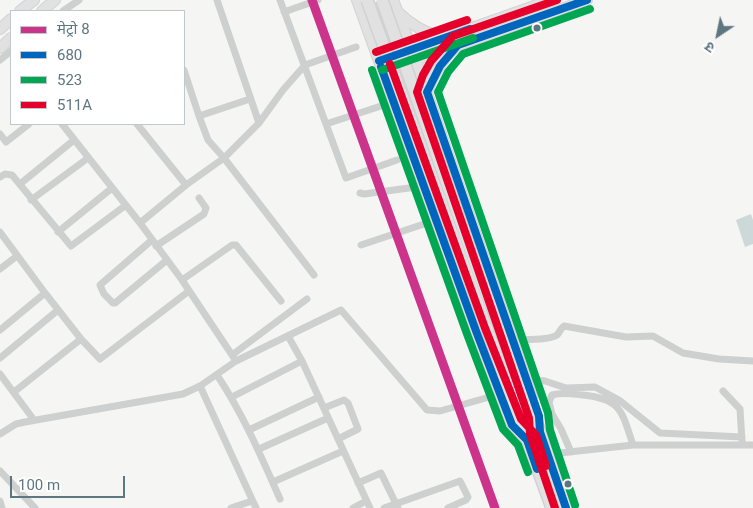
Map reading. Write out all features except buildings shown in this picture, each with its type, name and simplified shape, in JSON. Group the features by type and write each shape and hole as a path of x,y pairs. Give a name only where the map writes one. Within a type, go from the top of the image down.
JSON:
{"main road":[{"path":"21,10 34,0"},
{"path":"43,10 55,0"},
{"path":"357,0 500,394 512,425 527,440"},
{"path":"367,0 552,508"},
{"path":"382,0 478,270 540,432 566,508"},
{"path":"393,0 427,92 526,379 538,416 540,432"},
{"path":"414,55 443,38 551,0"},
{"path":"380,64 458,45 587,0"},
{"path":"397,10 406,20 420,29 443,38"},
{"path":"0,29 10,20"},
{"path":"427,92 429,85 449,54 458,45"},
{"path":"412,152 411,140 418,130 430,128 438,132 443,138"}],"street":[{"path":"64,10 79,0"},
{"path":"217,0 259,123"},
{"path":"280,0 346,178 397,160"},
{"path":"284,12 318,0"},
{"path":"140,223 186,185 224,158 259,123 283,90 305,65 356,47"},
{"path":"0,60 8,52"},
{"path":"185,73 208,140 314,275"},
{"path":"199,116 250,99"},
{"path":"326,124 382,106"},
{"path":"0,134 6,142 28,125"},
{"path":"63,125 182,280 234,358"},
{"path":"138,125 186,185"},
{"path":"20,184 74,140"},
{"path":"32,200 88,158"},
{"path":"0,177 10,174 69,245 73,245 126,205"},
{"path":"360,193 424,186"},
{"path":"58,232 112,188"},
{"path":"167,260 115,303 104,294 100,285 154,243 204,214 206,208 200,198"},
{"path":"362,245 436,220"},
{"path":"0,232 45,294 98,358 101,358 189,291"},
{"path":"182,280 232,245 236,246 281,301"},
{"path":"0,269 16,256"},
{"path":"0,330 45,294"},
{"path":"0,434 16,424 174,396 200,386 218,374 234,358 307,299"},
{"path":"0,358 58,310"},
{"path":"234,358 288,336 341,310 427,410 440,411 500,394"},
{"path":"512,340 550,338 557,335 564,326 626,337 652,336 683,353 719,359 753,361"},
{"path":"288,336 302,361 368,504 353,508"},
{"path":"14,392 82,339"},
{"path":"232,397 302,361"},
{"path":"0,374 34,420"},
{"path":"218,374 259,450 280,499"},
{"path":"526,379 545,381 566,388 595,387 619,400 660,434 742,436"},
{"path":"200,386 254,505 231,508"},
{"path":"723,391 740,409 742,446"},
{"path":"571,452 552,414 549,402 552,395 562,393 601,397 614,404 622,413 633,445"},
{"path":"249,430 319,398"},
{"path":"324,408 344,400 346,401 359,426 357,431 338,439"},
{"path":"259,450 328,418"},
{"path":"548,456 633,445 753,446"},
{"path":"273,482 343,452"},
{"path":"0,471 35,508"},
{"path":"358,483 381,473 396,505"},
{"path":"384,508 460,481 468,497 466,500 448,508"},
{"path":"0,501 2,508"}],"shaded area":[{"path":"751,214 753,220 753,244 745,247 736,220"}],"metro line":[{"name":"8","path":"312,0 495,508"}],"transit line":[{"name":"511A","path":"555,508 530,434 529,418 417,92 423,75 431,61 453,36 557,0"},
{"name":"680","path":"566,508 540,432 539,416 427,92 440,66 458,45 587,0"},
{"name":"523","path":"575,505 550,430 548,413 438,92 448,72 463,54 590,9"},
{"name":"511A","path":"376,52 467,20"},
{"name":"680","path":"379,61 470,29"},
{"name":"523","path":"382,70 473,38"},
{"name":"511A","path":"390,64 485,328 521,419 536,435 546,466"},
{"name":"680","path":"381,67 476,331 512,425 527,440 537,469"},
{"name":"523","path":"372,70 503,429 518,445 528,472"}]}
